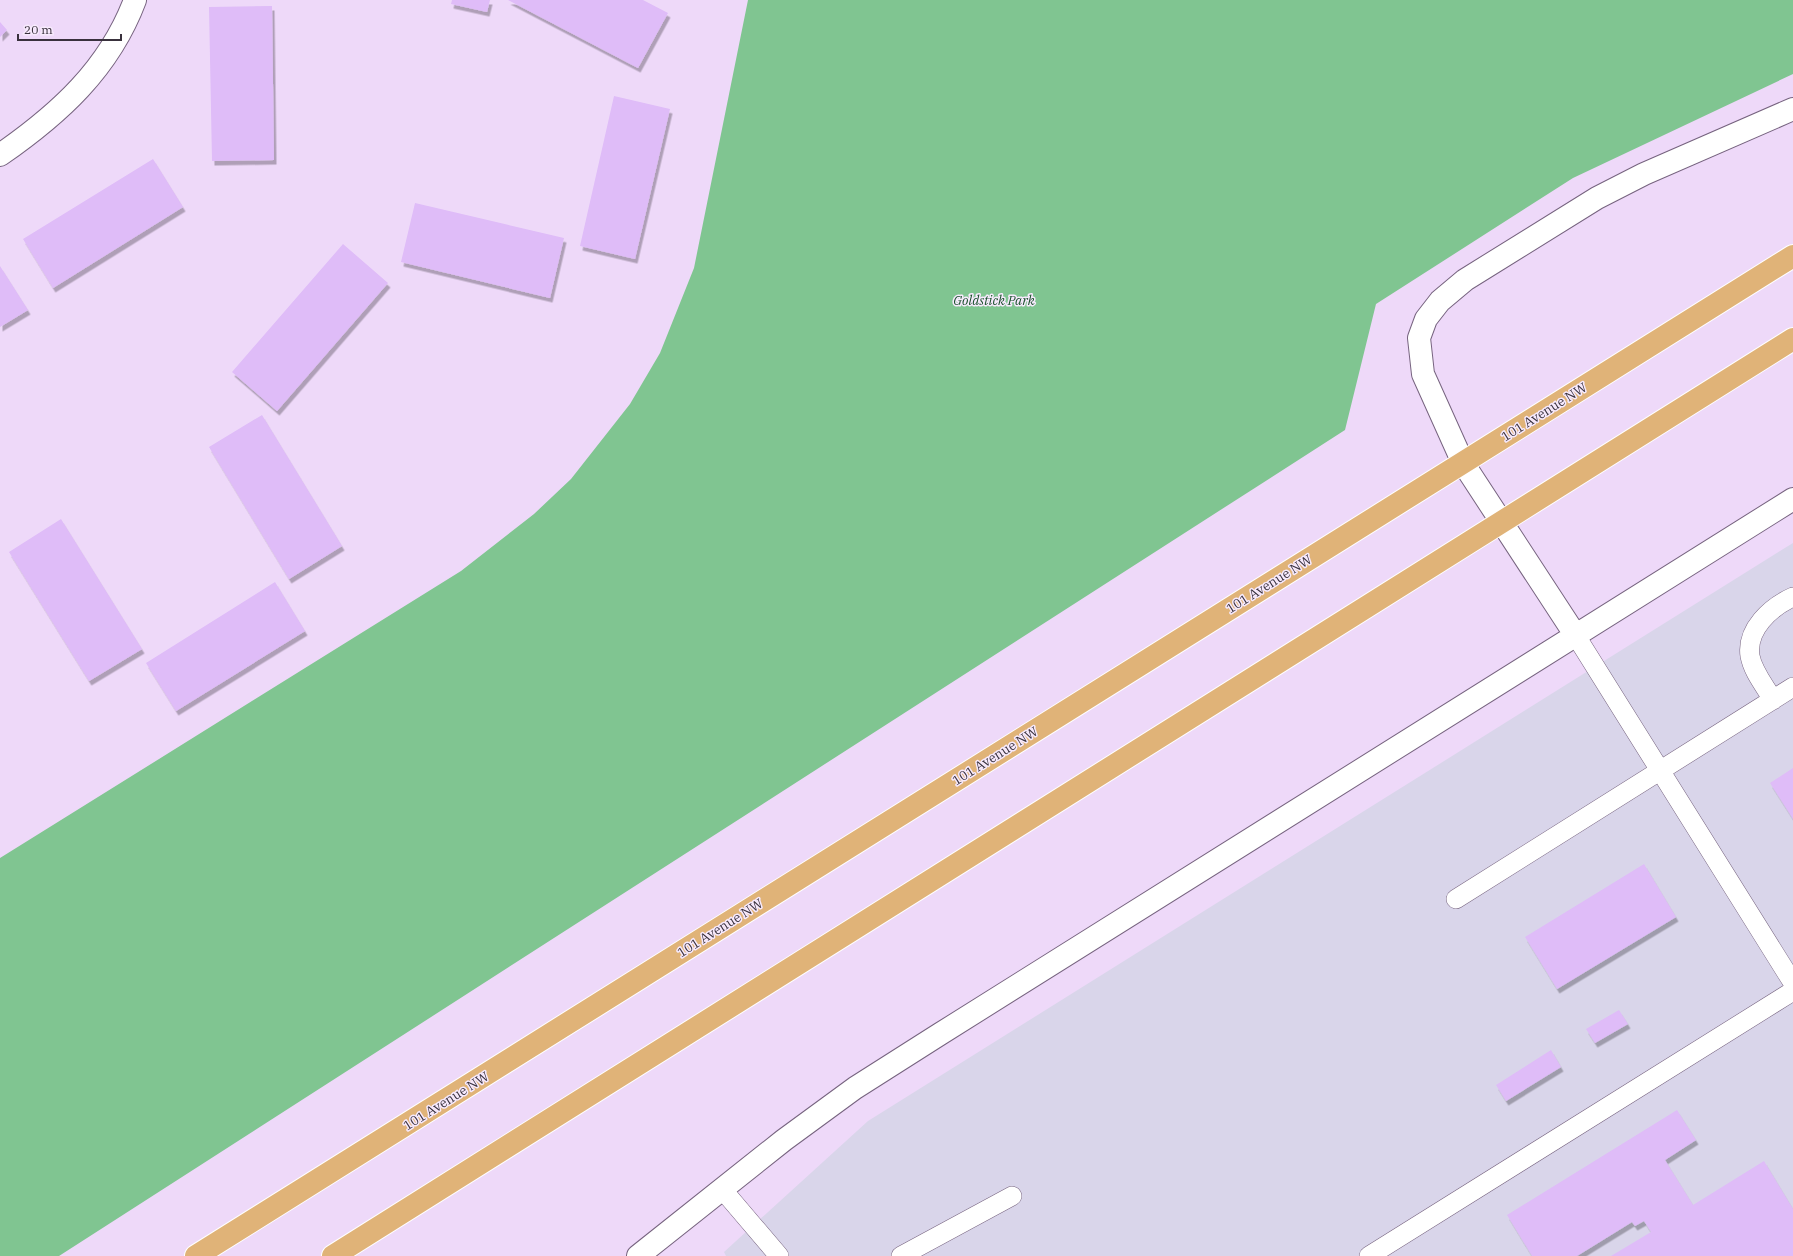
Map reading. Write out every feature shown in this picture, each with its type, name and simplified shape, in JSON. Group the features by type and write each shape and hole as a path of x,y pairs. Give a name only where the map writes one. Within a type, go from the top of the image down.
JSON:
{"main road":[{"name":"101 Avenue NW","path":"196,1256 1793,256"},
{"path":"332,1256 1793,339"}],"street":[{"path":"0,155 56,113 85,83 109,52 130,14 135,0"},
{"path":"1576,636 1503,522 1463,463 1423,374 1420,338 1426,319 1440,301 1465,280 1597,198 1644,174 1793,109"},
{"path":"638,1256 802,1127 855,1088 1793,499"}],"lane":[{"path":"1773,700 1756,672 1750,655 1753,636 1763,617 1775,607 1793,597"},
{"path":"1576,636 1793,984"},
{"path":"1456,899 1793,687"},
{"path":"1369,1256 1793,991"},
{"path":"722,1189 779,1256"},
{"path":"901,1256 1012,1196"}],"shaded area":[{"path":"1793,543 1793,1256 726,1256 724,1252 868,1121"}],"green space":[{"name":"Goldstick Park","path":"748,0 1793,0 1793,74 1573,178 1376,304 1345,430 59,1256 0,1256 0,858 461,571 534,514 571,479 630,404 660,353 694,268"}],"building":[{"path":"452,0 490,0 487,12 451,4"},
{"path":"508,0 643,0 668,13 638,68"},
{"path":"272,6 274,160 212,161 209,7"},
{"path":"0,22 7,30 0,37"},
{"path":"614,96 670,109 635,259 580,246"},
{"path":"153,159 183,207 53,288 23,239"},
{"path":"415,203 564,238 550,298 401,262"},
{"path":"343,244 388,283 277,411 232,372"},
{"path":"0,266 28,310 0,327"},
{"path":"262,415 342,546 289,579 209,447"},
{"path":"61,519 142,649 89,681 9,552"},
{"path":"275,582 305,631 176,711 146,663"},
{"path":"1793,768 1793,819 1770,783"},
{"path":"1644,864 1676,917 1557,989 1525,937"},
{"path":"1619,1010 1628,1024 1595,1043 1586,1029"},
{"path":"1551,1050 1561,1067 1506,1101 1496,1085"},
{"path":"1677,1110 1696,1140 1665,1160 1693,1205 1764,1161 1793,1209 1793,1256 1611,1256 1651,1232 1644,1221 1635,1226 1632,1222 1577,1256 1532,1256 1507,1215"}]}
